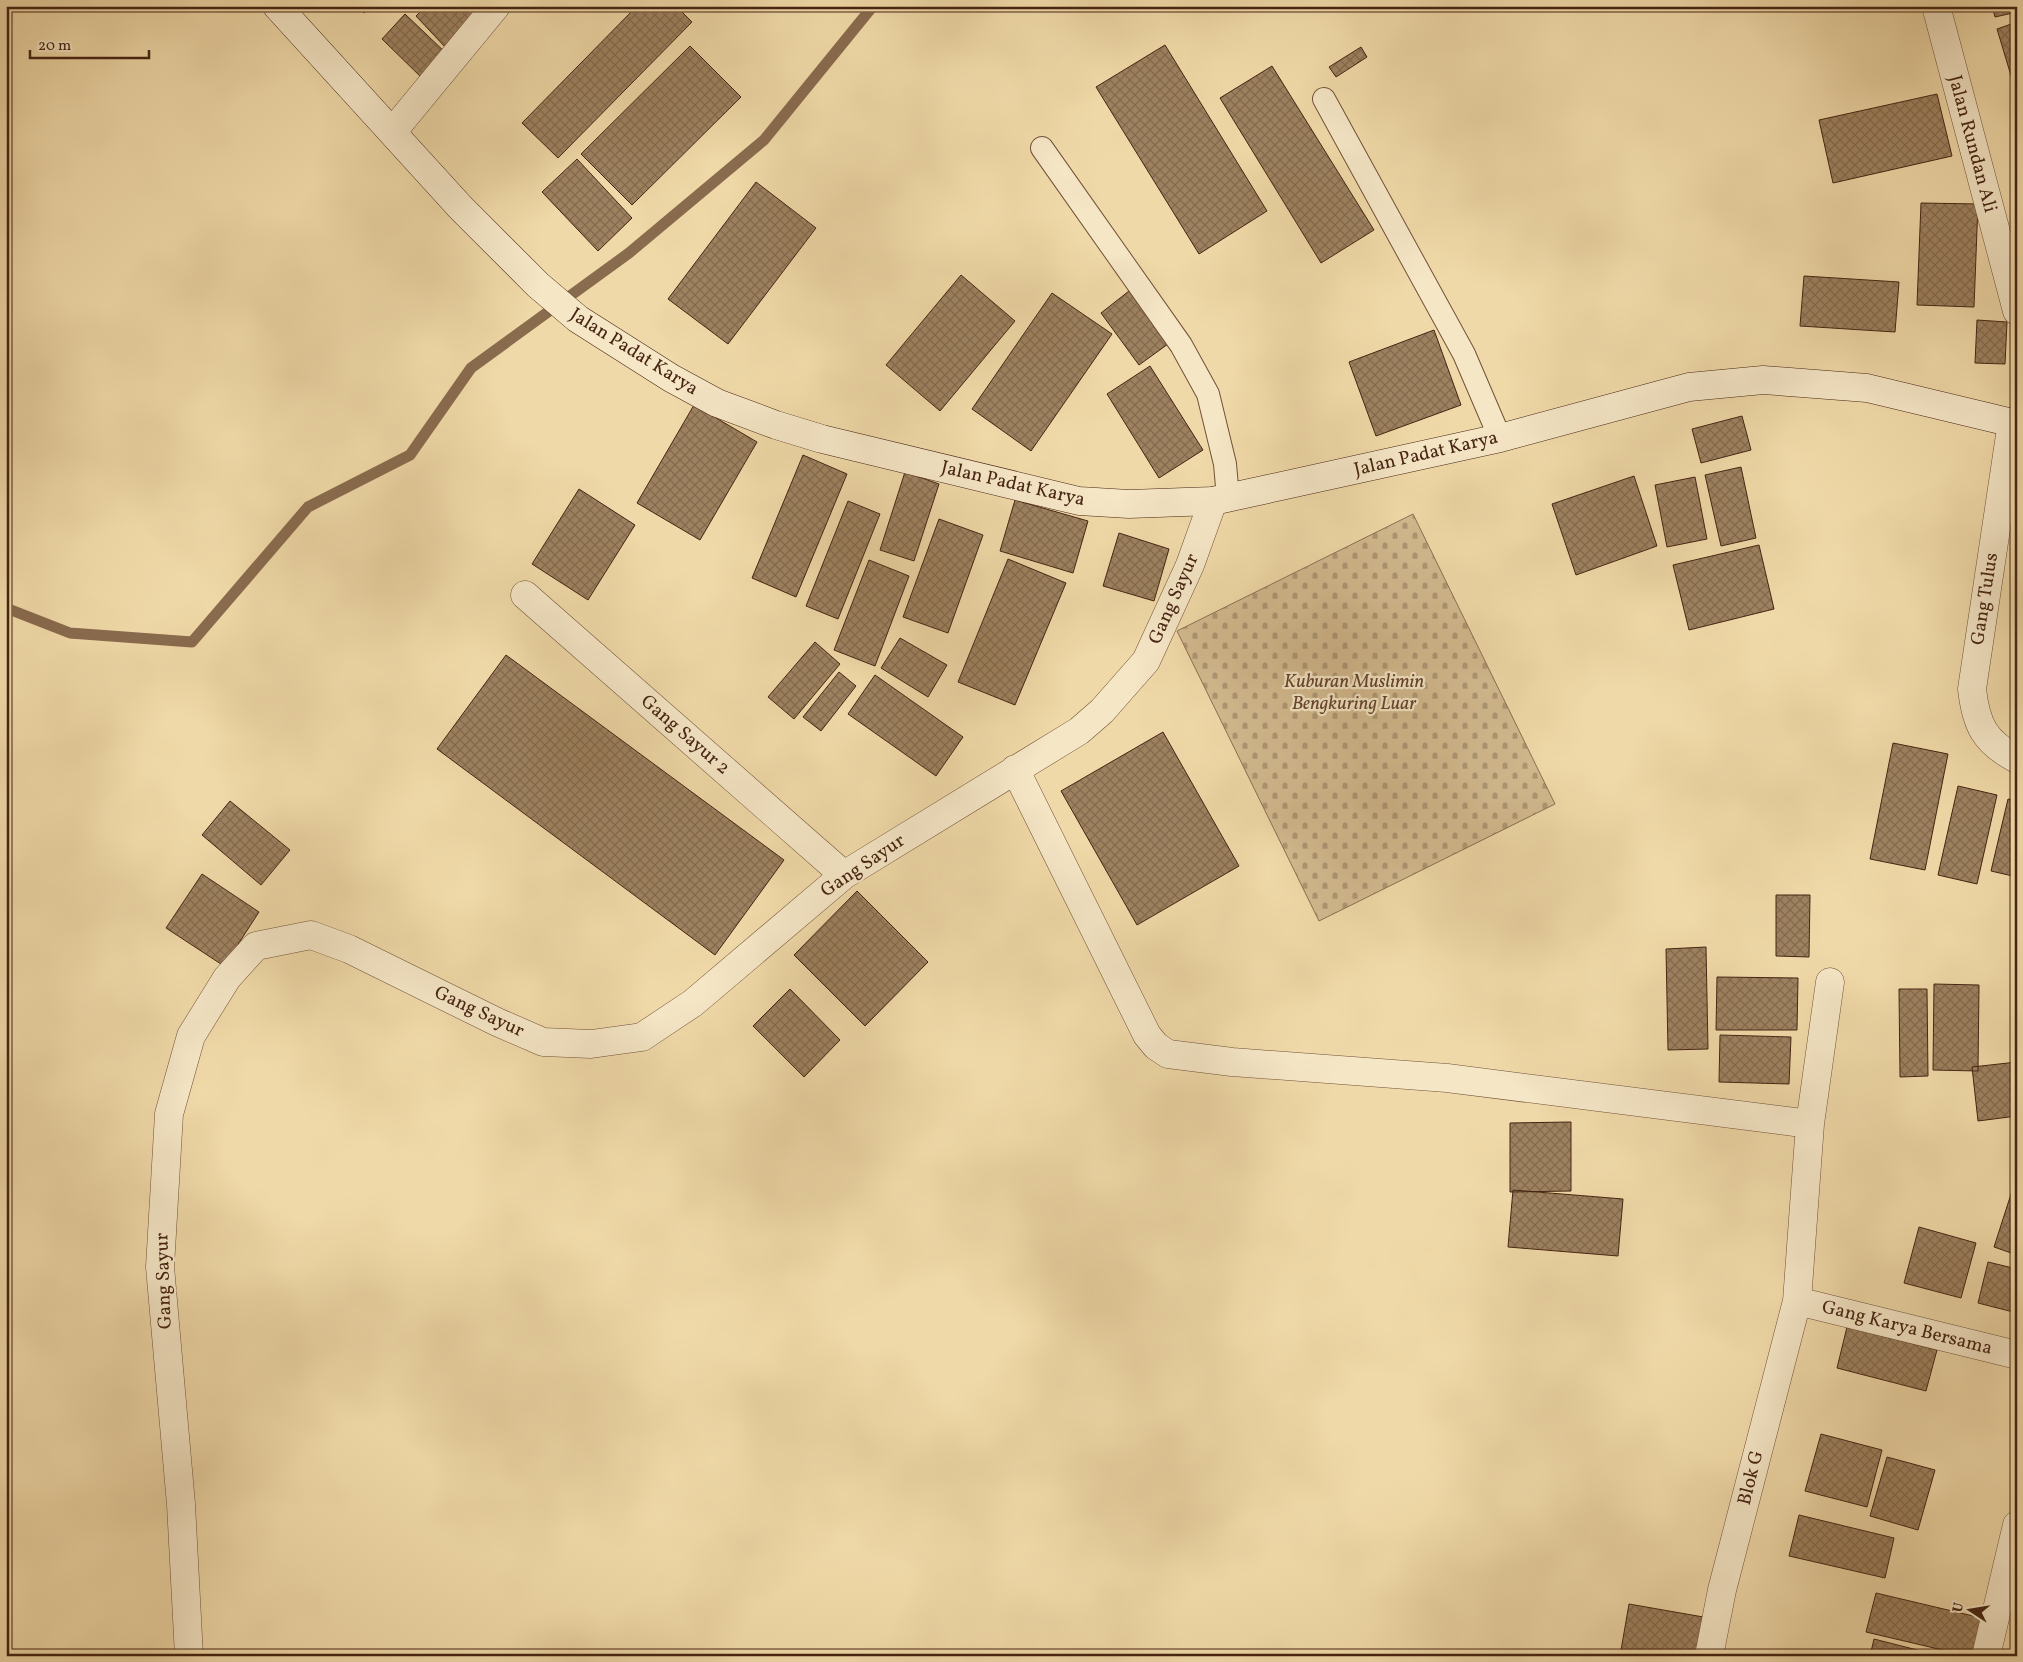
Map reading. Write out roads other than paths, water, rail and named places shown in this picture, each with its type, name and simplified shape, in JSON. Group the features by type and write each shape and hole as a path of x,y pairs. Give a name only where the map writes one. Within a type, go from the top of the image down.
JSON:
{"street":[{"name":"Jalan Padat Karya","path":"277,6 393,131 461,208 538,285 578,319 671,378 717,403 776,425 822,439 1079,501 1129,504 1220,499 1500,438 1690,387 1763,380 1867,388 2014,423"},
{"path":"393,131 496,6"},
{"name":"Jalan Rundan Ali","path":"1936,6 2017,311"},
{"name":"Gang Tulus","path":"2014,423 1972,689 1975,716 1992,742 2017,759"},
{"name":"Gang Sayur","path":"189,1656 181,1504 160,1257 169,1114 191,1036 227,978 256,946 311,936 350,949 497,1022 544,1042 591,1044 642,1037 693,1003 844,875 1079,731 1102,711 1146,661 1220,499"},
{"name":"Gang Sayur 2","path":"525,595 844,875"},
{"path":"1015,769 1147,1035 1156,1046 1168,1054 1232,1062 1447,1078 1810,1124"},
{"name":"Blok G","path":"1709,1656 1722,1590 1797,1300 1810,1124 1830,982"},
{"name":"Gang Karya Bersama","path":"1797,1300 2017,1355"},
{"path":"1986,1656 2017,1525"}],"lane":[{"path":"1324,100 1464,354 1500,438"},
{"path":"1042,148 1181,345 1208,394 1225,464 1220,499"}],"waterway":[{"path":"6,608 70,633 192,642 308,507 410,455 471,368 629,253 764,140 873,6"}],"park label":[{"name":"Kuburan Muslimin Bengkuring Luar","path":"1354,693"}]}
